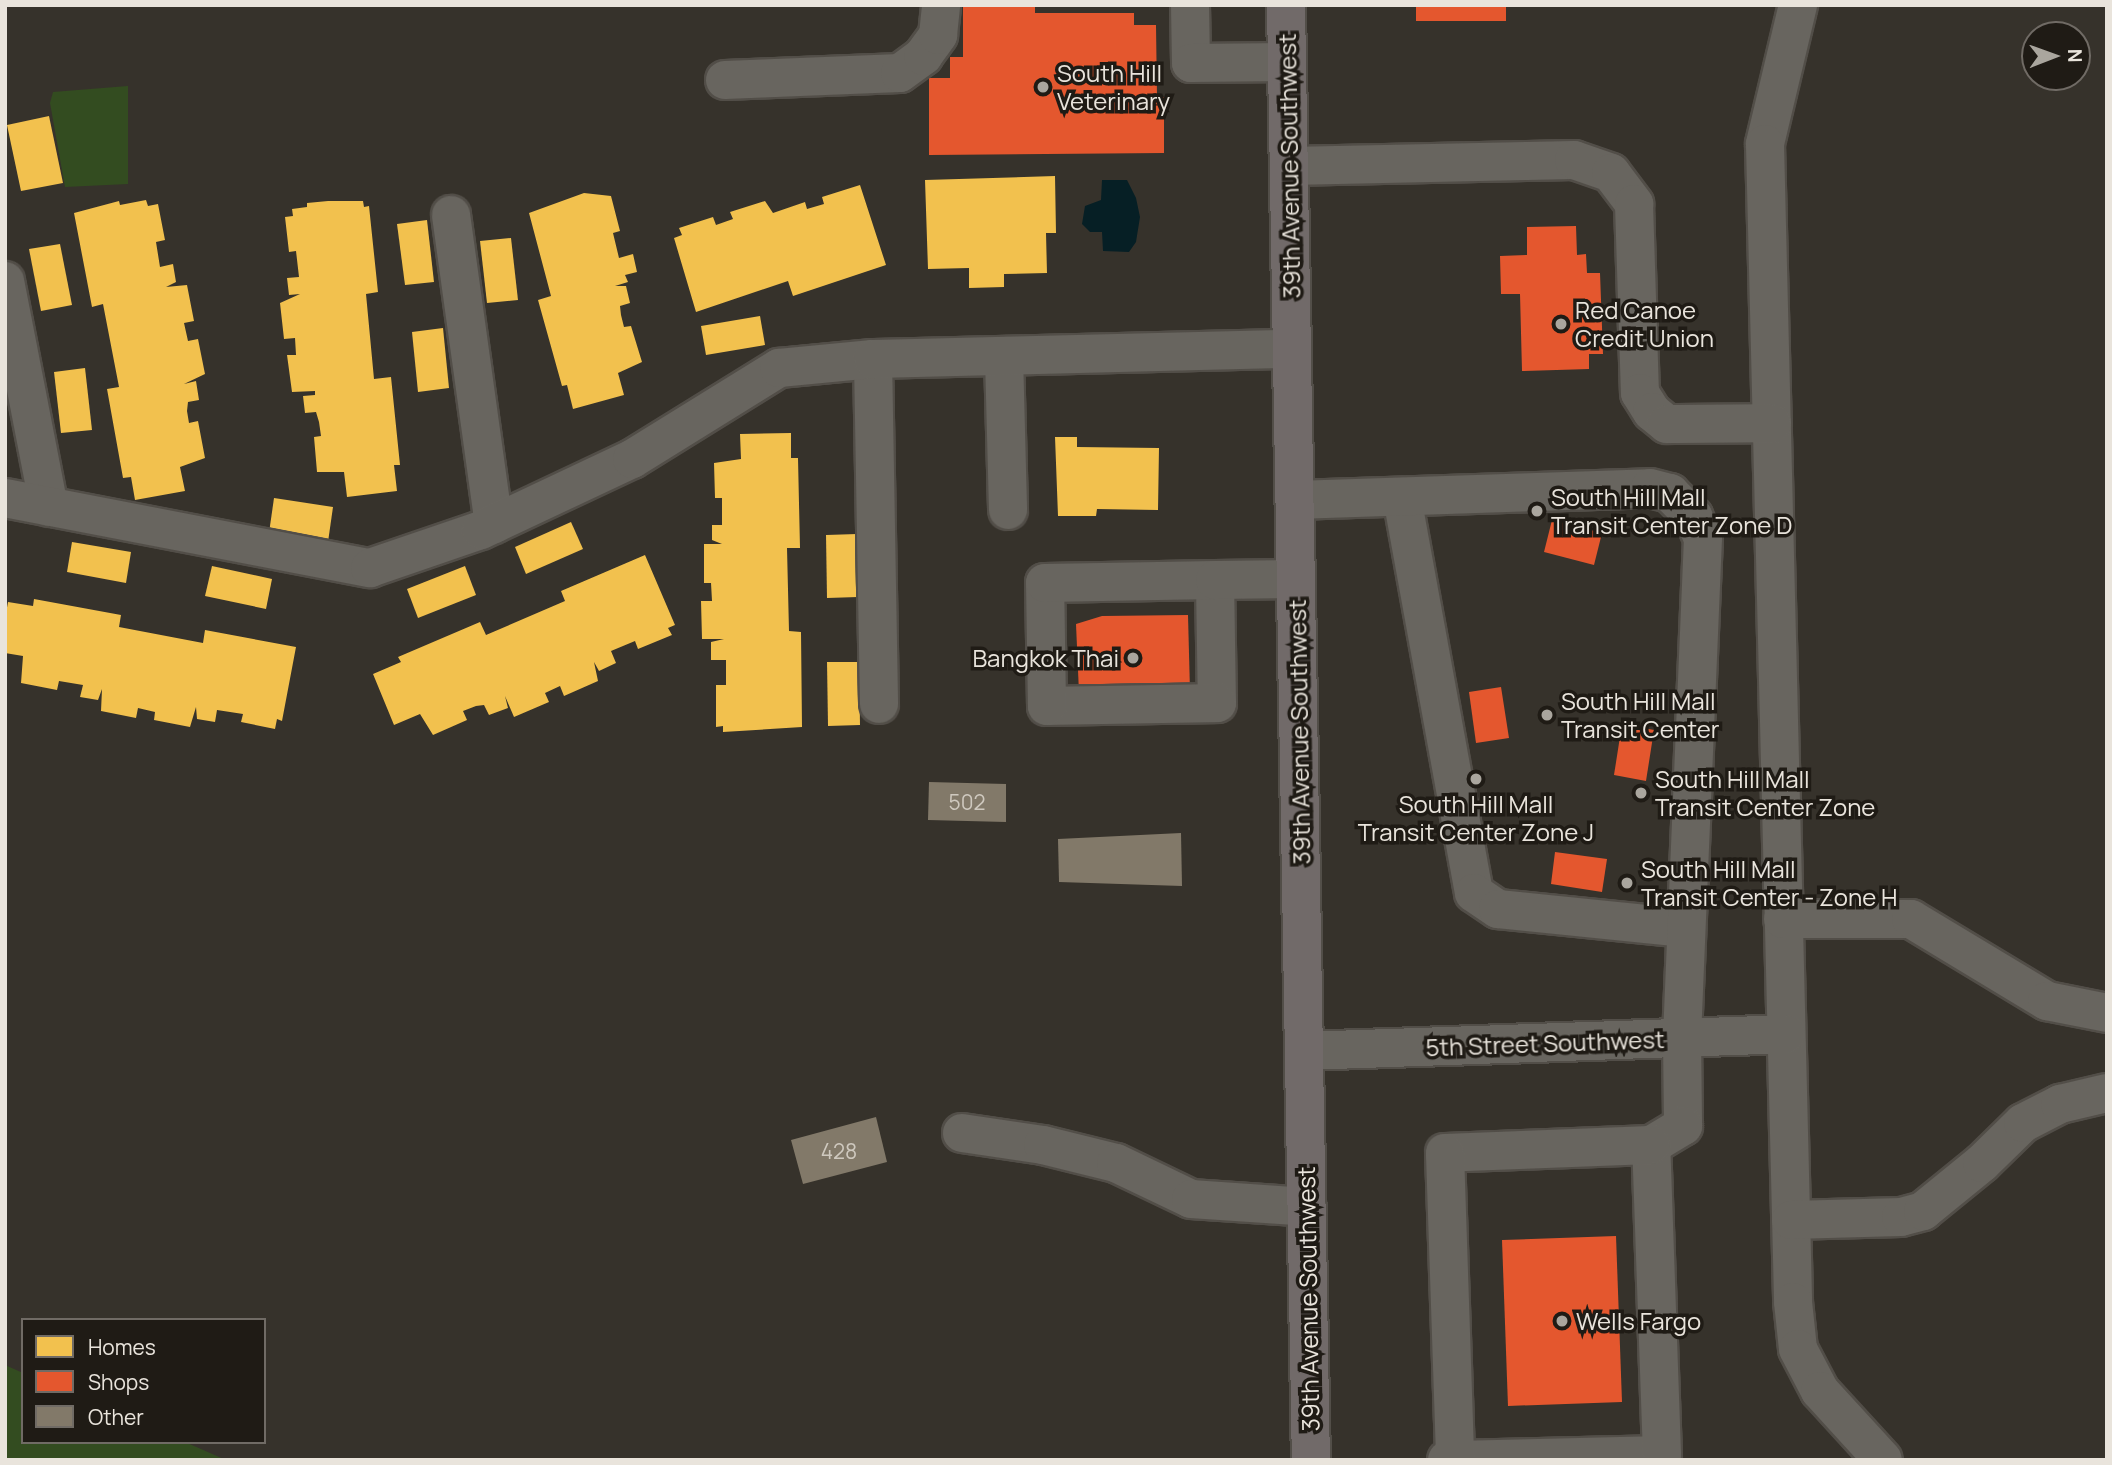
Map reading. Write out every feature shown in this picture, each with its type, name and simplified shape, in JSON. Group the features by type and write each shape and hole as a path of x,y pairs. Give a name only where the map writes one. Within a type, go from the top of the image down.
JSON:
{"main road":[{"name":"39th Avenue Southwest","path":"1286,5 1311,1460"}],"street":[{"path":"725,80 900,73 923,56 938,36 941,5"},
{"path":"1190,5 1191,64 1287,62"},
{"path":"1798,5 1765,144 1791,1220 1798,1349 1820,1391 1883,1460"},
{"path":"1289,166 1574,160 1611,173 1634,204 1640,393 1652,412 1667,424 1772,423"},
{"path":"452,215 494,524"},
{"path":"5,281 48,507"},
{"path":"5,498 370,568 494,524 632,459 779,368 873,359 1292,349"},
{"path":"1004,356 1009,510"},
{"path":"873,359 879,704"},
{"path":"1295,500 1650,488 1670,493 1693,516 1703,538 1685,928 1683,1126 1651,1145 1446,1153 1455,1460"},
{"path":"1402,497 1475,893 1498,909 1685,928"},
{"path":"1215,580 1217,703 1047,706 1045,583 1215,580 1296,579"},
{"path":"1783,919 1912,919 2047,1002 2107,1013"},
{"name":"5th Street Southwest","path":"1304,1051 1786,1034"},
{"path":"1791,1220 1901,1217 1923,1211 1982,1163 2023,1123 2060,1104 2107,1093"},
{"path":"962,1133 1043,1145 1115,1163 1191,1199 1307,1207"},
{"path":"1447,1460 1662,1455 1651,1145"}],"green space":[{"path":"128,86 128,184 65,187 50,103 53,92"},
{"path":"5,1365 21,1372 21,1444 190,1444 226,1460 5,1460"}],"water":[{"path":"1102,180 1127,180 1136,198 1140,217 1136,242 1129,252 1103,251 1102,232 1090,232 1082,224 1085,206 1101,200"}],"building: Homes":[{"path":"49,116 63,183 21,191 7,125"},
{"path":"1055,176 1056,233 1046,233 1047,273 1004,274 1004,287 969,288 969,268 928,269 925,180"},
{"path":"860,185 886,265 793,296 788,281 696,312 674,238 682,235 679,228 713,217 716,225 733,219 730,212 765,201 773,213 805,202 807,209 824,204 822,197"},
{"path":"584,193 611,196 620,231 613,233 619,258 633,254 637,272 625,275 628,282 615,286 626,286 630,303 620,306 621,315 624,327 631,326 642,362 618,373 624,395 573,409 567,385 562,386 538,300 551,296 529,213"},
{"path":"146,200 148,206 158,204 165,240 156,242 160,267 173,264 176,282 166,287 187,285 194,321 184,323 188,341 198,339 205,374 184,384 196,381 199,400 188,402 187,411 189,423 198,421 205,458 180,467 185,491 135,500 131,477 123,478 107,389 119,387 103,304 92,307 74,213 119,201 120,205"},
{"path":"363,201 364,207 369,206 378,292 366,294 374,379 391,377 400,465 394,465 397,491 347,497 344,472 317,472 314,437 321,436 319,422 316,412 305,413 303,396 315,395 315,391 292,392 287,355 296,355 295,338 284,339 280,303 300,294 289,295 287,278 299,277 296,251 289,252 285,217 293,216 292,209 307,207 307,203"},
{"path":"427,220 434,282 405,285 397,224"},
{"path":"511,238 518,300 487,303 480,241"},
{"path":"60,244 72,305 41,311 29,249"},
{"path":"760,316 765,345 706,355 701,326"},
{"path":"443,328 449,388 418,392 412,332"},
{"path":"85,368 92,430 61,433 54,372"},
{"path":"791,433 791,458 798,458 800,548 787,548 789,631 801,632 802,727 723,732 723,726 716,727 716,685 726,685 726,660 711,660 711,642 724,639 702,639 701,601 712,601 711,583 704,583 704,544 722,544 712,540 712,525 722,525 722,498 715,498 714,463 741,459 740,434"},
{"path":"1055,437 1077,437 1077,447 1159,448 1158,510 1097,509 1096,516 1058,516"},
{"path":"274,498 333,507 328,542 269,533"},
{"path":"571,522 583,549 526,574 515,547"},
{"path":"857,534 858,597 827,598 826,535"},
{"path":"72,542 131,552 126,583 67,572"},
{"path":"645,555 675,625 668,628 672,635 638,649 635,641 611,651 616,663 599,671 594,662 598,681 564,696 560,686 545,693 549,702 514,717 505,696 508,708 489,715 484,705 476,706 463,711 467,720 433,735 420,714 394,725 373,674 401,662 398,657 480,622 486,635 565,601 561,591"},
{"path":"212,566 272,579 266,609 205,596"},
{"path":"465,566 476,595 418,618 407,589"},
{"path":"34,599 121,615 119,627 203,643 205,630 296,647 282,721 277,719 275,729 241,722 243,714 217,710 215,722 197,719 196,707 190,727 154,720 155,712 138,708 136,718 101,711 102,689 98,700 80,697 83,685 59,681 57,690 21,683 23,656 5,653 5,619 8,602 33,606"},
{"path":"827,662 859,662 860,725 828,726"}],"building: Shops":[{"name":"South Hill Veterinary","path":"963,5 1035,5 1035,13 1134,13 1134,25 1156,25 1157,97 1164,97 1164,153 929,155 929,78 950,78 950,57 963,57"},
{"path":"1416,5 1506,5 1506,21 1416,21"},
{"name":"Red Canoe Credit Union","path":"1576,226 1577,255 1586,254 1587,273 1600,273 1603,354 1589,354 1589,369 1522,371 1520,294 1501,294 1500,256 1527,255 1527,227"},
{"path":"1552,520 1602,533 1594,565 1544,552"},
{"name":"Bangkok Thai","path":"1188,615 1190,692 1079,693 1076,624 1102,616"},
{"path":"1501,687 1509,738 1476,743 1469,692"},
{"path":"1622,724 1654,730 1646,781 1614,775"},
{"path":"1555,852 1607,859 1602,892 1551,884"},
{"name":"Wells Fargo","path":"1616,1236 1622,1402 1508,1406 1502,1240"}],"building: Other":[{"path":"929,782 1006,784 1006,822 928,820"},
{"path":"1181,833 1182,886 1059,882 1058,839"},
{"path":"876,1117 887,1162 803,1184 791,1140"}],"place":[{"name":"South Hill Veterinary","path":"1043,87"},
{"name":"Red Canoe Credit Union","path":"1561,324"},
{"name":"South Hill Mall Transit Center Zone D","path":"1537,511"},
{"name":"Bangkok Thai","path":"1133,658"},
{"name":"South Hill Mall Transit Center","path":"1547,715"},
{"name":"South Hill Mall Transit Center Zone J","path":"1476,779"},
{"name":"South Hill Mall Transit Center Zone","path":"1641,793"},
{"name":"South Hill Mall Transit Center - Zone H","path":"1627,883"},
{"name":"Wells Fargo","path":"1562,1321"}]}
